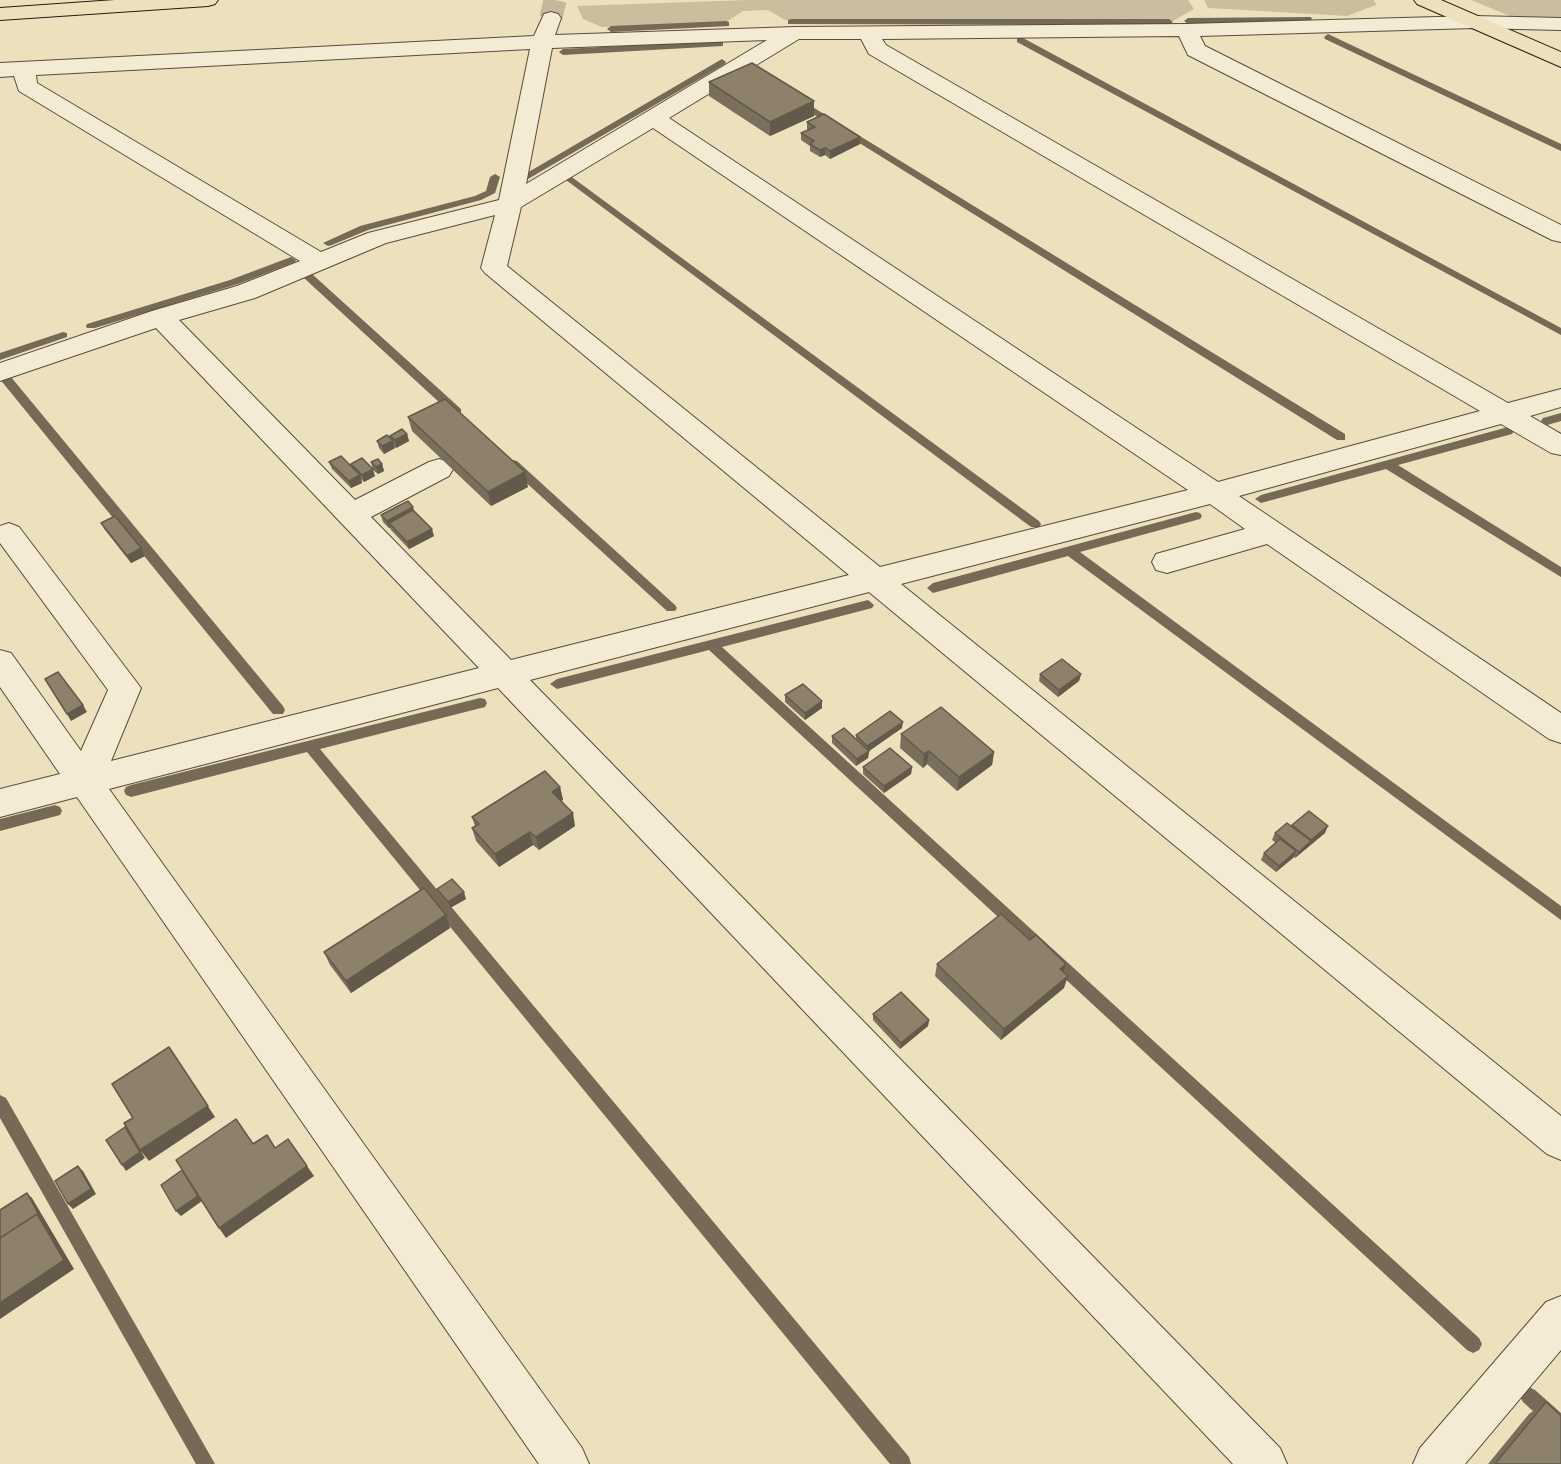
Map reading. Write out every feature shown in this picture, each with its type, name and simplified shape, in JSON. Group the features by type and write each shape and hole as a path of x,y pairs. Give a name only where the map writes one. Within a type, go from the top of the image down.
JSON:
{"highway":[{"path":"0,14 208,0"},
{"path":"1424,0 1561,60"}],"street":[{"path":"551,18 542,42 510,204 494,268 1561,1141"},
{"path":"0,70 542,42 795,33 1186,30 1474,22 1561,24"},
{"path":"1186,30 1196,50 1561,235"},
{"path":"868,32 876,49 1561,446"},
{"path":"0,372 161,317 246,292 377,238 510,204 795,33"},
{"path":"24,69 27,86 320,262"},
{"path":"654,118 1271,532 1561,730"},
{"path":"161,317 1264,1464"},
{"path":"0,803 1214,494 1561,398"},
{"path":"351,515 439,469"},
{"path":"1167,562 1271,532"},
{"path":"9,534 125,688 85,782"},
{"path":"0,662 566,1464"},
{"path":"1436,1464 1561,1317"}],"shaded area":[{"path":"747,0 1188,0 1194,9 1173,21 785,20 768,10 743,11 726,22 602,27 583,19 577,6"},
{"path":"1204,0 1374,0 1376,5 1347,16 1208,8"},
{"path":"1471,0 1561,0 1561,18 1510,16"}],"building":[{"path":"752,63 814,101 770,122 709,82"},
{"path":"824,114 860,137 830,151 825,148 820,150 810,144 814,141 801,133 815,127 807,122"},
{"path":"445,399 525,472 488,492 408,417"},
{"path":"402,429 407,434 395,440 390,436"},
{"path":"387,435 393,441 382,446 377,441"},
{"path":"341,456 360,475 349,481 329,462"},
{"path":"362,458 373,469 362,475 351,464"},
{"path":"378,459 382,464 376,467 371,462"},
{"path":"408,501 413,507 387,521 381,515"},
{"path":"413,510 432,529 407,542 389,523"},
{"path":"115,516 141,548 127,556 101,523"},
{"path":"1062,659 1081,674 1059,690 1040,674"},
{"path":"58,672 83,705 67,714 45,679"},
{"path":"803,684 822,701 805,713 785,695"},
{"path":"941,707 994,752 959,777 929,751 924,754 901,734"},
{"path":"890,711 903,722 867,746 856,735"},
{"path":"844,728 869,751 857,759 832,736"},
{"path":"890,748 912,767 884,786 863,767"},
{"path":"545,771 560,787 552,792 573,813 536,837 530,832 495,854 472,828 479,824 472,817"},
{"path":"1309,811 1328,826 1311,840 1292,825"},
{"path":"1287,823 1311,841 1299,852 1275,833"},
{"path":"1280,839 1296,851 1279,866 1264,853"},
{"path":"452,879 464,892 448,902 437,889"},
{"path":"424,888 446,915 346,981 324,952"},
{"path":"1001,914 1030,940 1036,935 1066,964 1060,969 1068,976 1004,1029 937,964"},
{"path":"901,992 929,1020 901,1043 873,1014"},
{"path":"169,1047 208,1106 140,1150 124,1123 133,1118 112,1084"},
{"path":"236,1119 253,1144 267,1135 275,1148 288,1139 307,1166 219,1228 176,1160"},
{"path":"125,1127 140,1152 122,1165 106,1140"},
{"path":"78,1166 91,1189 68,1204 55,1181"},
{"path":"182,1170 198,1196 176,1211 161,1185"},
{"path":"27,1193 40,1217 37,1214 0,1238 0,1210"},
{"path":"37,1214 64,1260 0,1303 0,1238"},
{"path":"1546,1402 1561,1416 1561,1464 1495,1464"}],"waterway":[{"path":"1188,21 1308,19"},
{"path":"791,22 1169,22"},
{"path":"611,29 726,24"},
{"path":"1328,37 1561,148"},
{"path":"1020,40 1561,332"},
{"path":"563,52 720,44"},
{"path":"525,177 722,62"},
{"path":"798,101 1341,437"},
{"path":"328,243 364,228 478,198 490,193 495,177"},
{"path":"569,178 1035,524"},
{"path":"91,326 234,282 291,260"},
{"path":"308,276 457,412"},
{"path":"0,357 63,335"},
{"path":"7,380 278,710"},
{"path":"1547,421 1561,417"},
{"path":"1387,464 1508,431"},
{"path":"513,464 671,608"},
{"path":"1261,499 1387,464"},
{"path":"1387,464 1561,573"},
{"path":"933,588 1196,516"},
{"path":"1070,551 1561,914"},
{"path":"712,645 868,605"},
{"path":"557,684 712,645"},
{"path":"712,645 1473,1344"},
{"path":"131,791 480,703"},
{"path":"310,746 902,1464"},
{"path":"0,825 55,811"},
{"path":"0,1103 206,1464"},
{"path":"1529,1396 1561,1425"}],"tunnel":[{"path":"551,18 555,0"}]}
